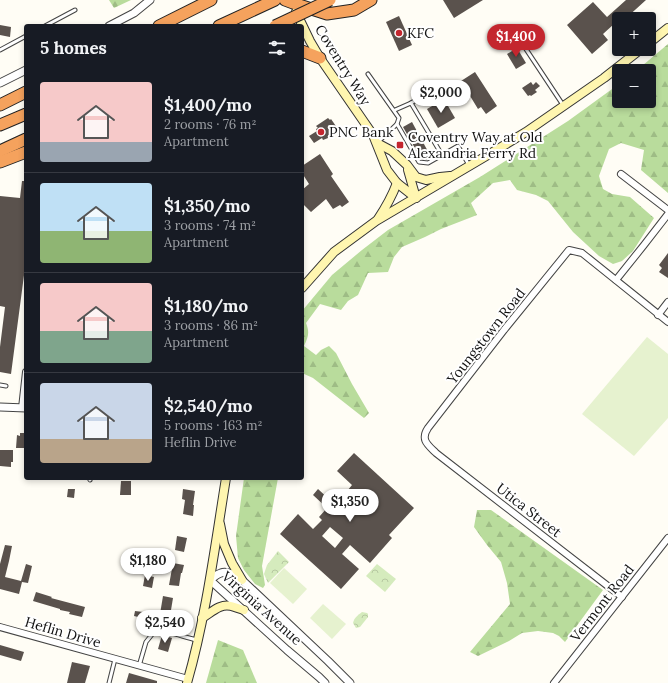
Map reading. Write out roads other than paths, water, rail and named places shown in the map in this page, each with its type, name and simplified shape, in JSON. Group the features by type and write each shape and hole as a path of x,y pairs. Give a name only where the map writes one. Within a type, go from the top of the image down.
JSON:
{"highway":[{"path":"163,24 211,0"},
{"path":"223,24 275,0"},
{"path":"279,24 330,0"},
{"path":"284,24 290,1 327,14 354,10 371,0"},
{"path":"304,52 320,58"},
{"path":"0,105 24,93"},
{"path":"0,125 24,115"},
{"path":"0,151 24,140"},
{"path":"0,162 24,153"}],"main road":[{"name":"Coventry Way","path":"290,1 302,24"},
{"path":"656,37 668,28"},
{"name":"Coventry Way","path":"304,29 320,58 373,135 387,170 396,183 416,198"},
{"path":"304,286 334,252 376,221 520,135 604,78 632,56"},
{"name":"Coventry Way","path":"377,143 392,151 407,166 416,198"},
{"path":"407,166 416,177 426,180 453,175"},
{"path":"376,221 391,198 396,183"},
{"path":"188,681 210,580 226,480"},
{"path":"219,520 224,544 232,563 242,580"},
{"path":"202,618 217,608 225,606 232,606 244,610"}],"street":[{"path":"113,24 134,13 150,0"},
{"path":"0,83 24,71"},
{"path":"620,174 668,210"},
{"path":"668,214 616,280 668,322"},
{"name":"Youngstown Road","path":"424,438 428,428 504,330 569,250 582,253 616,280"},
{"path":"658,315 668,302"},
{"path":"0,408 24,408"},
{"name":"Utica Street","path":"424,438 425,442 436,453 622,597"},
{"name":"Vermont Road","path":"554,683 668,538"},
{"name":"Virginia Avenue","path":"325,683 210,580 221,572 232,574 242,580 350,683"},
{"name":"Heflin Drive","path":"0,627 188,681"}],"lane":[{"path":"49,24 75,10"},
{"path":"514,31 563,106"},
{"path":"0,50 24,37"},
{"path":"368,74 399,118 397,124 377,143"},
{"path":"394,110 411,103 426,94"},
{"path":"411,103 442,155"},
{"path":"397,124 419,162 428,163 458,146 470,166"},
{"path":"0,385 6,386"},
{"path":"139,666 146,642 154,632 170,632 198,640"},
{"path":"109,683 114,659"}],"place":[{"name":"KFC","path":"399,33"},
{"name":"PNC Bank","path":"321,132"},
{"name":"Coventry Way at Old Alexandria Ferry Rd","path":"400,145"}]}
